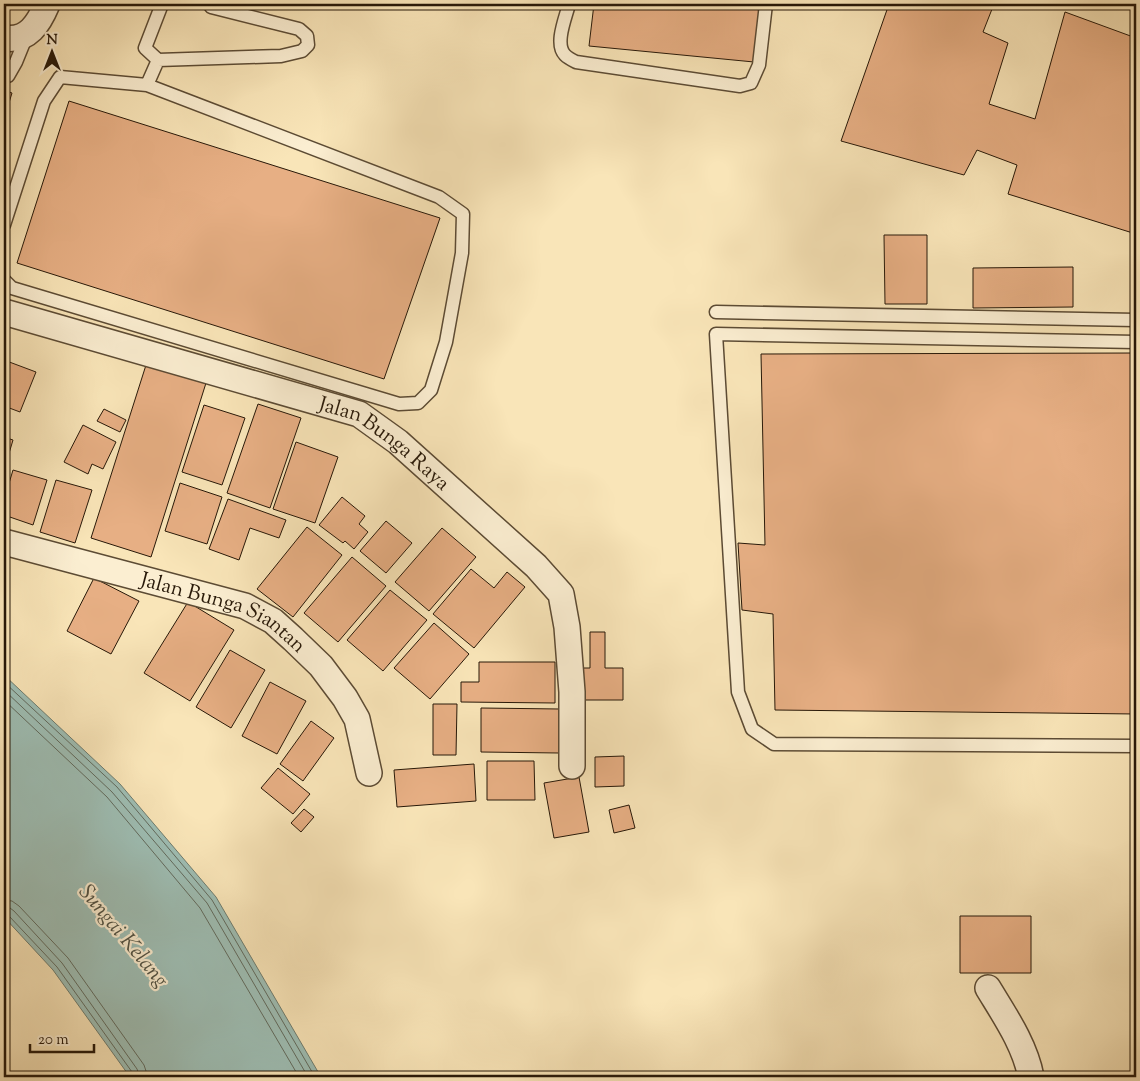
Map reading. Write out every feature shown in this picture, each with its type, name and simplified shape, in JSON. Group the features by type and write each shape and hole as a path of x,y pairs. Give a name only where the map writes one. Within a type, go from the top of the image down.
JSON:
{"street":[{"path":"15,37 42,18 47,4"},
{"name":"Jalan Bunga Raya","path":"4,312 359,414 398,442 536,566 561,594 567,627 572,692 572,766"},
{"name":"Jalan Bunga Siantan","path":"4,542 245,606 273,621 321,666 345,698 357,719 369,773"},
{"path":"988,988 1012,1029 1028,1064 1031,1077"}],"lane":[{"path":"162,4 145,48 158,60 281,56 302,51 308,45 307,36 299,29 211,7"},
{"path":"569,4 560,37 561,50 566,57 576,62 740,86 751,83 760,66 766,4"},
{"path":"4,77 8,76 16,62 15,37"},
{"path":"148,85 158,60"},
{"path":"4,225 44,101 60,77 148,85 439,197 463,214 462,253 446,342 431,390 418,403 399,404 12,288 4,280"},
{"path":"716,312 1136,320"},
{"path":"863,337 864,315"},
{"path":"1136,342 716,334 738,692 752,729 774,744 1136,746"}],"water":[{"name":"Sungai Kelang","path":"4,675 120,784 216,897 321,1077 130,1077 53,970 4,917"}],"building":[{"path":"594,4 760,4 754,62 589,46"},
{"path":"889,4 994,4 983,32 1008,43 989,104 1035,119 1065,12 1136,38 1136,234 1008,194 1017,165 977,150 964,175 841,141"},
{"path":"4,90 12,93 4,119"},
{"path":"69,101 440,218 384,379 17,263"},
{"path":"884,235 927,235 927,304 885,304"},
{"path":"1073,267 1073,307 973,308 973,268"},
{"path":"1136,353 1136,714 775,710 773,614 742,610 738,543 765,545 761,354"},
{"path":"4,360 36,372 20,412 4,406"},
{"path":"146,365 206,383 151,557 91,538"},
{"path":"258,404 301,418 270,508 227,493"},
{"path":"204,405 245,418 222,485 182,472"},
{"path":"104,409 126,420 120,432 97,421"},
{"path":"83,425 116,442 103,469 92,464 88,474 64,462"},
{"path":"4,437 13,440 4,470"},
{"path":"296,442 338,457 315,523 273,509"},
{"path":"13,470 47,480 33,525 4,515 4,500"},
{"path":"56,480 92,490 75,543 40,532"},
{"path":"180,483 222,497 207,544 165,531"},
{"path":"342,497 365,516 359,524 368,532 354,549 345,541 343,543 319,525"},
{"path":"228,499 286,520 279,538 250,528 239,560 209,549"},
{"path":"386,521 412,543 386,573 360,551"},
{"path":"307,527 342,555 293,617 257,589"},
{"path":"442,528 476,557 429,611 395,582"},
{"path":"352,557 386,586 338,642 304,613"},
{"path":"471,569 494,588 507,572 525,587 474,648 433,614"},
{"path":"94,578 139,601 111,654 67,631"},
{"path":"390,590 427,620 383,671 347,640"},
{"path":"188,602 234,630 190,701 144,673"},
{"path":"434,623 469,654 430,699 394,668"},
{"path":"590,632 605,632 605,668 623,668 623,700 583,700 583,668 590,668"},
{"path":"230,650 265,670 231,728 196,707"},
{"path":"479,662 555,662 555,703 461,702 461,682 479,682"},
{"path":"270,682 306,701 277,754 242,736"},
{"path":"433,704 457,704 456,755 433,755"},
{"path":"481,708 560,709 559,753 481,752"},
{"path":"311,721 334,738 303,781 280,764"},
{"path":"624,756 624,786 595,787 595,757"},
{"path":"487,761 534,761 535,800 487,800"},
{"path":"474,764 476,801 397,807 394,770"},
{"path":"278,768 310,794 293,814 261,788"},
{"path":"579,777 589,832 554,838 544,783"},
{"path":"629,805 635,828 614,833 609,810"},
{"path":"304,809 314,817 301,832 291,823"},
{"path":"960,916 1031,916 1031,973 960,973"}]}
